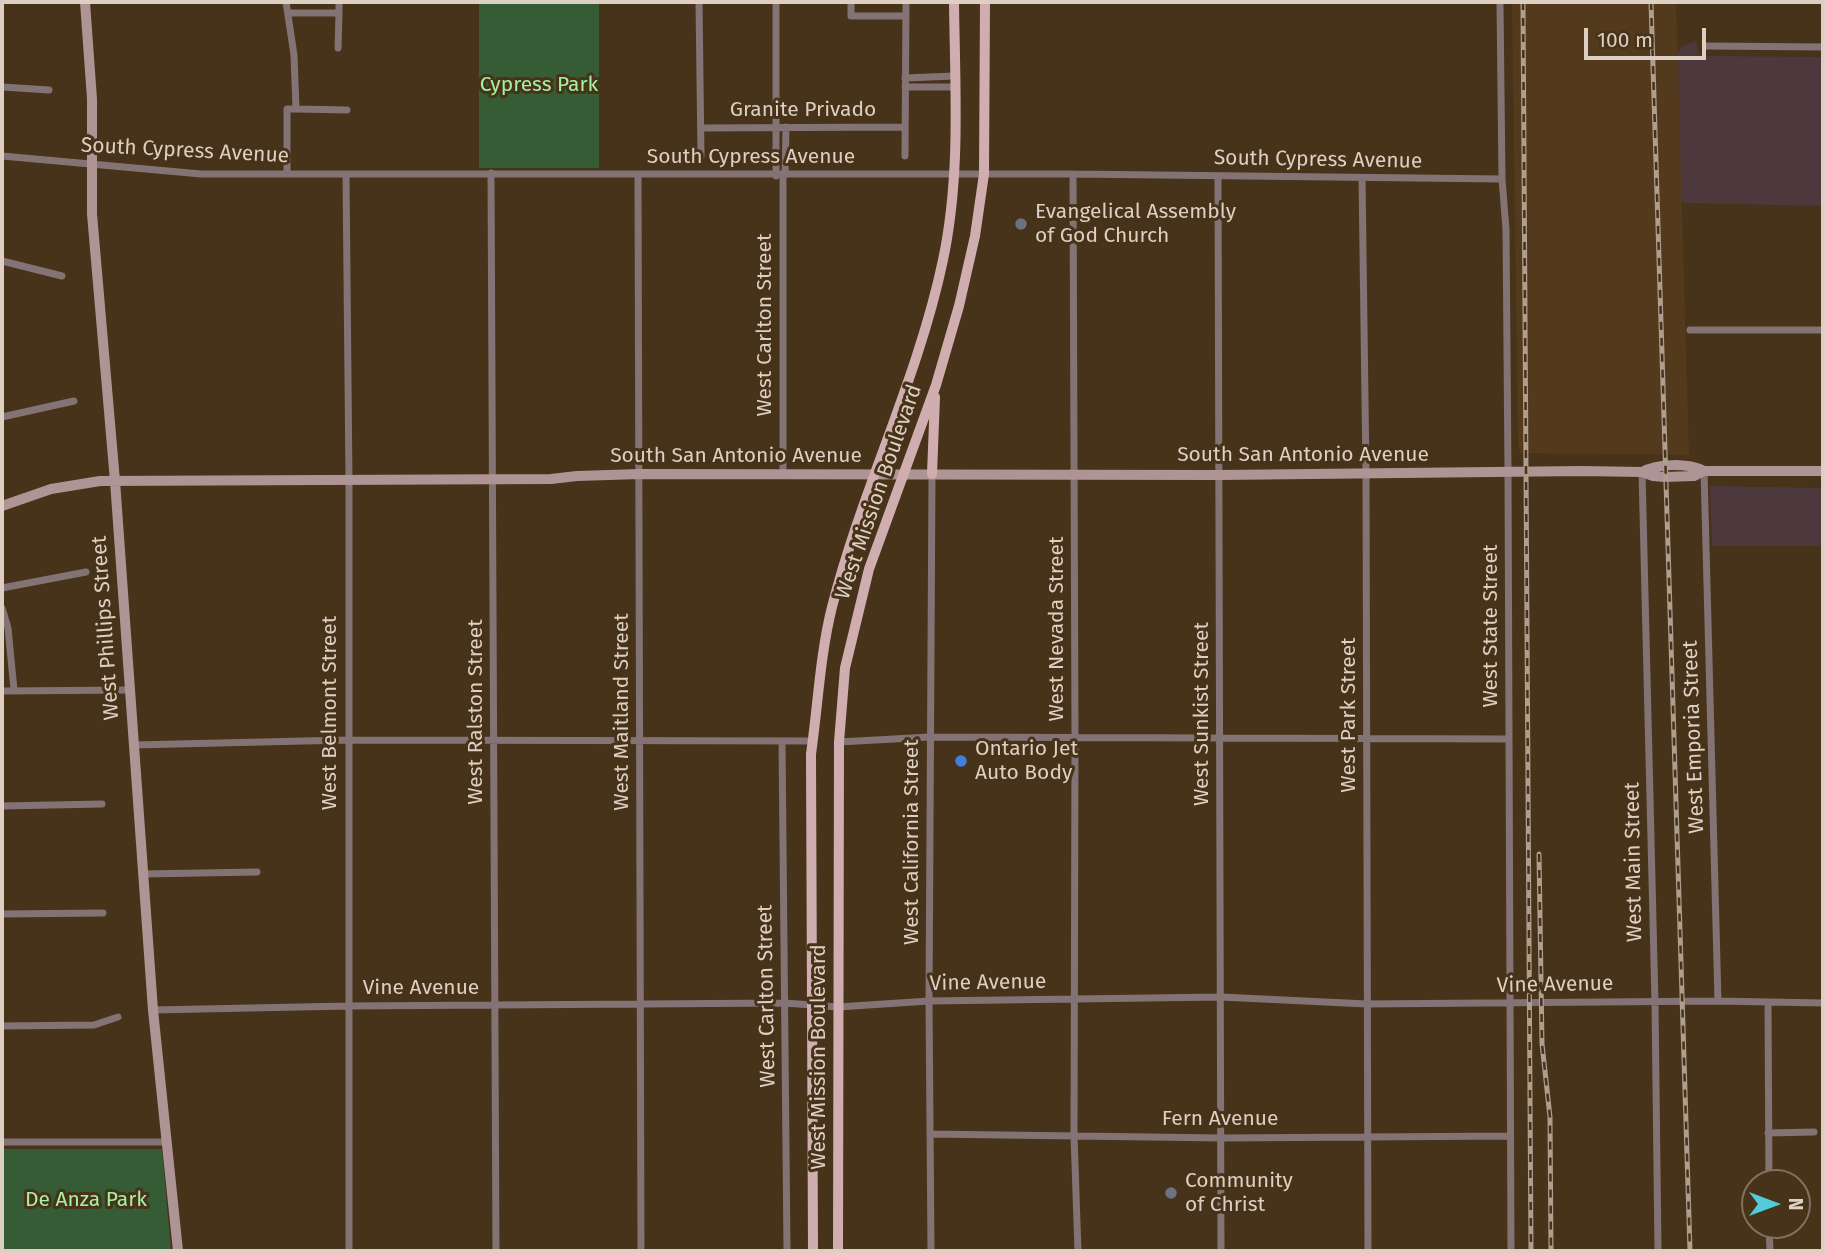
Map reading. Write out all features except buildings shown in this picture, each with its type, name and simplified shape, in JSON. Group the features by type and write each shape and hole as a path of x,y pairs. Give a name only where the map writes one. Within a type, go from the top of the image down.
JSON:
{"main road":[{"name":"West Mission Boulevard","path":"813,1251 810,1005 813,741 816,709 832,608 873,475 927,323 943,260 955,175 954,2"},
{"name":"West Mission Boulevard","path":"838,1251 839,742 848,656 869,569 936,385 960,306 975,236 984,174 985,2"},
{"path":"932,474 936,385"}],"street":[{"name":"West Phillips Street","path":"85,2 92,99 93,224 131,690 153,1010 178,1251"},
{"path":"286,2 297,81 296,109"},
{"path":"338,48 339,2"},
{"path":"699,2 701,156"},
{"path":"776,2 776,127 781,176"},
{"path":"851,2 851,16 905,16"},
{"path":"905,156 906,2"},
{"name":"West State Street","path":"1500,2 1502,179 1506,229 1511,1251"},
{"path":"288,13 339,13"},
{"path":"1707,46 1823,47"},
{"path":"905,78 955,82"},
{"name":"Granite Privado","path":"905,87 955,82"},
{"path":"2,87 49,90"},
{"path":"287,174 287,109 347,110"},
{"path":"781,176 786,127"},
{"name":"Granite Privado","path":"701,128 905,127"},
{"name":"South Cypress Avenue","path":"2,156 201,174 1073,174 1502,179"},
{"name":"West Ralston Street","path":"491,173 496,1251"},
{"name":"West Maitland Street","path":"638,174 641,1251"},
{"name":"West Nevada Street","path":"1073,174 1074,1136 1077,1251"},
{"name":"West Belmont Street","path":"346,175 349,480 349,1251"},
{"name":"West Carlton Street","path":"781,176 783,474"},
{"name":"West Sunkist Street","path":"1218,177 1221,1251"},
{"name":"West Park Street","path":"1362,178 1366,473 1368,1251"},
{"path":"2,261 62,276"},
{"path":"1690,330 1823,330"},
{"path":"2,417 74,401"},
{"name":"South San Antonio Avenue","path":"2,506 51,489 100,481 551,480 577,475 640,474 1220,475 1642,472 1665,477 1694,476 1704,471 1823,471"},
{"name":"West Emporia Street","path":"1704,471 1718,1001"},
{"name":"West Main Street","path":"1642,472 1655,1002 1658,1251"},
{"name":"West California Street","path":"932,474 929,1001 932,1251"},
{"path":"2,588 86,572"},
{"path":"2,608 8,628 14,690"},
{"path":"2,691 131,690"},
{"path":"839,742 930,737 1509,739"},
{"path":"134,746 347,740 813,741"},
{"name":"West Carlton Street","path":"782,741 787,1251"},
{"path":"2,806 102,804"},
{"path":"143,874 257,872"},
{"path":"2,914 103,913"},
{"name":"Vine Avenue","path":"153,1010 785,1003 838,1007 929,1001 1221,997 1367,1004 1718,1001 1823,1003"},
{"path":"1768,1003 1769,1169"},
{"path":"2,1027 94,1025 118,1017"},
{"path":"1768,1133 1814,1132"},
{"name":"Fern Avenue","path":"930,1134 1222,1138 1510,1136"},
{"path":"2,1142 166,1142"}],"shaded area":[{"path":"1512,2 1676,2 1689,455 1520,453"},
{"path":"1696,41 1699,54 1704,56 1823,57 1823,206 1685,203 1680,200 1678,52 1684,45"},
{"path":"1710,486 1823,488 1823,546 1712,546"}],"green space":[{"name":"Cypress Park","path":"479,2 599,2 599,168 479,168"},
{"name":"De Anza Park","path":"2,1149 162,1149 171,1251 2,1251"}],"railway":[{"path":"1523,2 1531,1251"},
{"path":"1651,2 1690,1251"},
{"path":"1539,854 1542,1044 1550,1117 1551,1251"}],"place":[{"name":"Evangelical Assembly of God Church","path":"1021,224"},
{"name":"Ontario Jet Auto Body","path":"961,761"},
{"name":"Community of Christ","path":"1171,1193"}]}
